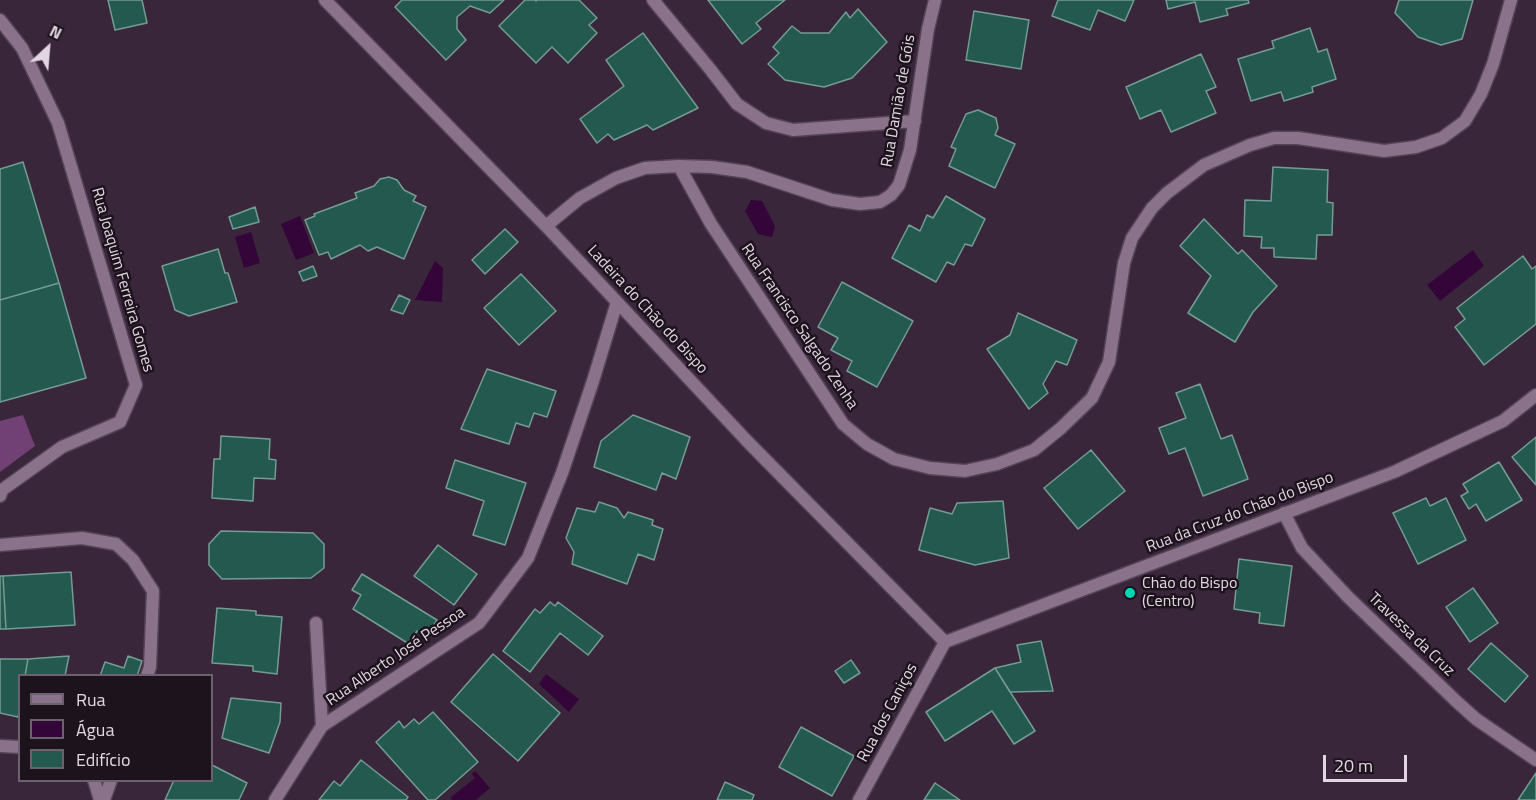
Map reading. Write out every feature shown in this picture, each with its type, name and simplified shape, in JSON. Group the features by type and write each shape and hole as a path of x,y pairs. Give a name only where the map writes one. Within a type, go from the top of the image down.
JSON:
{"street":[{"name":"Ladeira do Chão do Bispo","path":"325,0 546,226 747,441 945,642"},
{"path":"653,0 737,104 766,123 793,130 915,121"},
{"name":"Rua Damião de Góis","path":"546,226 580,198 616,178 645,168 712,167 747,172 832,200 860,204 880,202 891,195 899,185 910,150 928,29 935,0"},
{"name":"Rua Francisco Salgado Zenha","path":"679,166 711,224 843,424 867,444 894,459 930,468 965,471 997,464 1034,450 1092,398 1109,362 1124,262 1132,238 1152,208 1167,193 1204,165 1250,145 1274,138 1298,138 1384,151 1416,147 1442,138 1465,122 1481,94 1493,64 1511,0"},
{"name":"Rua Joaquim Ferreira Gomes","path":"0,20 22,48 58,123 136,385 120,422 62,447 2,490 0,496"},
{"name":"Rua Alberto José Pessoa","path":"275,800 322,726 479,623 528,558 562,473 617,303"},
{"name":"Rua da Cruz do Chão do Bispo","path":"945,642 1404,468 1503,421 1536,395"},
{"name":"Travessa da Cruz","path":"1284,513 1302,548 1348,597 1476,719 1536,760"},
{"path":"0,545 82,538 116,544 133,560 153,591 150,667 147,674"},
{"path":"316,623 322,726"},
{"name":"Rua dos Caniços","path":"860,800 945,642"},
{"path":"0,746 18,747"},
{"path":"95,782 102,800"},
{"path":"102,800 110,782"}],"shaded area":[{"path":"23,415 35,446 0,472 0,421"}],"water":[{"path":"751,200 762,201 775,226 772,237 758,234 745,211"},
{"path":"300,216 314,253 296,260 281,224"},
{"path":"251,232 260,263 244,268 235,237"},
{"path":"1473,250 1484,266 1440,301 1427,285"},
{"path":"435,261 443,268 442,302 415,300"},
{"path":"546,674 579,699 569,712 539,684"},
{"path":"475,771 490,788 476,800 452,800 450,798 475,778 472,774"}],"building":[{"path":"108,0 142,0 147,23 115,30"},
{"path":"402,0 504,0 490,13 470,6 457,17 457,29 466,40 446,60 395,7"},
{"path":"525,0 579,0 597,18 589,25 597,33 568,63 552,47 536,63 499,26"},
{"path":"708,0 785,0 756,23 761,29 742,44"},
{"path":"1058,0 1134,0 1125,21 1098,10 1090,30 1052,16"},
{"path":"1166,0 1248,0 1249,3 1226,9 1228,15 1200,22 1195,2 1168,9"},
{"path":"1399,0 1473,0 1462,39 1441,45 1418,37 1395,13"},
{"path":"858,9 887,42 852,78 824,87 785,80 768,64 779,53 773,47 792,26 801,33 829,33 846,12 850,18"},
{"path":"974,11 1029,20 1021,69 966,60"},
{"path":"1310,28 1318,52 1327,49 1336,79 1312,87 1313,92 1284,101 1281,92 1251,101 1238,59 1274,48 1272,41"},
{"path":"643,33 698,108 653,130 647,125 614,140 608,134 597,143 580,119 624,86 606,60"},
{"path":"1201,54 1216,87 1206,91 1216,113 1171,132 1161,110 1140,119 1126,87"},
{"path":"978,110 996,118 998,128 995,135 1015,144 995,188 949,166 956,149 951,147 966,114"},
{"path":"23,162 59,283 0,300 0,169"},
{"path":"1273,167 1328,170 1327,202 1333,203 1332,235 1317,235 1316,259 1274,257 1274,248 1261,248 1262,237 1244,236 1245,200 1271,201"},
{"path":"389,177 397,180 404,190 416,196 413,201 426,207 404,259 377,247 368,251 360,245 331,259 328,252 319,255 305,220 315,216 314,214 357,198 355,193 374,186 380,179"},
{"path":"946,196 985,219 972,246 965,244 954,265 947,262 936,282 892,258 909,225 920,231 927,215 933,218"},
{"path":"255,207 259,222 233,229 229,217"},
{"path":"1204,219 1238,254 1242,250 1277,286 1253,312 1235,342 1188,313 1211,276 1180,246"},
{"path":"505,229 518,242 485,274 472,260"},
{"path":"218,249 237,302 189,316 175,310 162,266"},
{"path":"1523,256 1532,269 1536,266 1536,324 1484,365 1455,327 1465,319 1457,308"},
{"path":"313,266 317,276 303,281 299,272"},
{"path":"521,274 556,311 519,345 484,308"},
{"path":"842,282 913,321 877,387 847,371 852,361 831,350 838,338 818,327"},
{"path":"59,283 86,378 0,402 0,300"},
{"path":"399,295 410,300 403,314 391,310"},
{"path":"1018,313 1077,340 1067,365 1056,361 1043,384 1048,393 1029,409 987,349 1010,335"},
{"path":"487,369 556,391 547,417 534,413 529,427 516,423 509,444 461,429"},
{"path":"1200,384 1221,439 1232,435 1248,479 1203,496 1185,448 1169,454 1159,428 1186,418 1176,393"},
{"path":"633,415 690,437 676,479 662,473 656,490 594,467 601,441"},
{"path":"221,436 270,439 269,459 276,460 275,479 254,478 253,501 212,498 214,459 220,459"},
{"path":"1536,437 1536,485 1512,457"},
{"path":"1091,450 1125,491 1078,529 1044,488"},
{"path":"455,460 526,483 505,545 473,535 484,501 446,488"},
{"path":"1499,462 1522,500 1486,521 1476,504 1469,509 1461,496 1468,492 1463,484"},
{"path":"1426,498 1430,506 1446,498 1466,540 1418,564 1393,513"},
{"path":"1003,501 1009,558 975,565 919,550 930,508 952,514 957,503"},
{"path":"599,502 617,508 624,518 628,512 653,520 652,525 663,529 654,560 638,554 627,584 572,564 574,552 566,538 577,508 595,512"},
{"path":"221,531 313,533 324,544 324,568 311,578 222,579 209,565 209,544"},
{"path":"438,545 477,574 454,605 414,576"},
{"path":"1239,559 1292,566 1284,626 1259,623 1260,613 1234,609"},
{"path":"71,572 75,625 6,629 3,576"},
{"path":"362,574 437,620 427,636 417,631 409,644 353,609 361,595 352,590"},
{"path":"0,576 3,576 6,629 0,629"},
{"path":"1473,588 1498,623 1470,642 1446,607"},
{"path":"550,602 555,606 558,602 603,636 588,655 560,633 530,672 503,651 535,609 540,613"},
{"path":"217,608 256,611 256,615 282,617 277,674 253,671 253,666 212,663"},
{"path":"1041,641 1053,691 1010,692 995,668 1021,662 1017,645"},
{"path":"1491,643 1528,676 1505,702 1468,669"},
{"path":"493,654 560,713 518,761 451,702"},
{"path":"69,656 65,674 25,674 28,659"},
{"path":"128,656 142,661 138,674 101,674 105,662 124,668"},
{"path":"0,659 28,659 25,674 18,674 18,717 0,713"},
{"path":"851,660 860,673 844,683 835,671"},
{"path":"995,668 1035,731 1014,744 992,711 945,741 926,712"},
{"path":"231,698 281,703 280,722 269,753 222,738"},
{"path":"433,712 478,762 435,800 428,800 376,742 399,721 404,728 414,719 419,724"},
{"path":"801,727 854,756 832,796 779,767"},
{"path":"361,760 408,797 406,800 319,800 334,781 340,786"},
{"path":"213,766 247,783 239,800 165,800 173,782 213,782"},
{"path":"1536,773 1536,800 1518,800"},
{"path":"725,782 754,795 752,800 717,800"},
{"path":"935,783 960,800 924,800"}],"place":[{"name":"Chão do Bispo (Centro)","path":"1130,593"}]}
